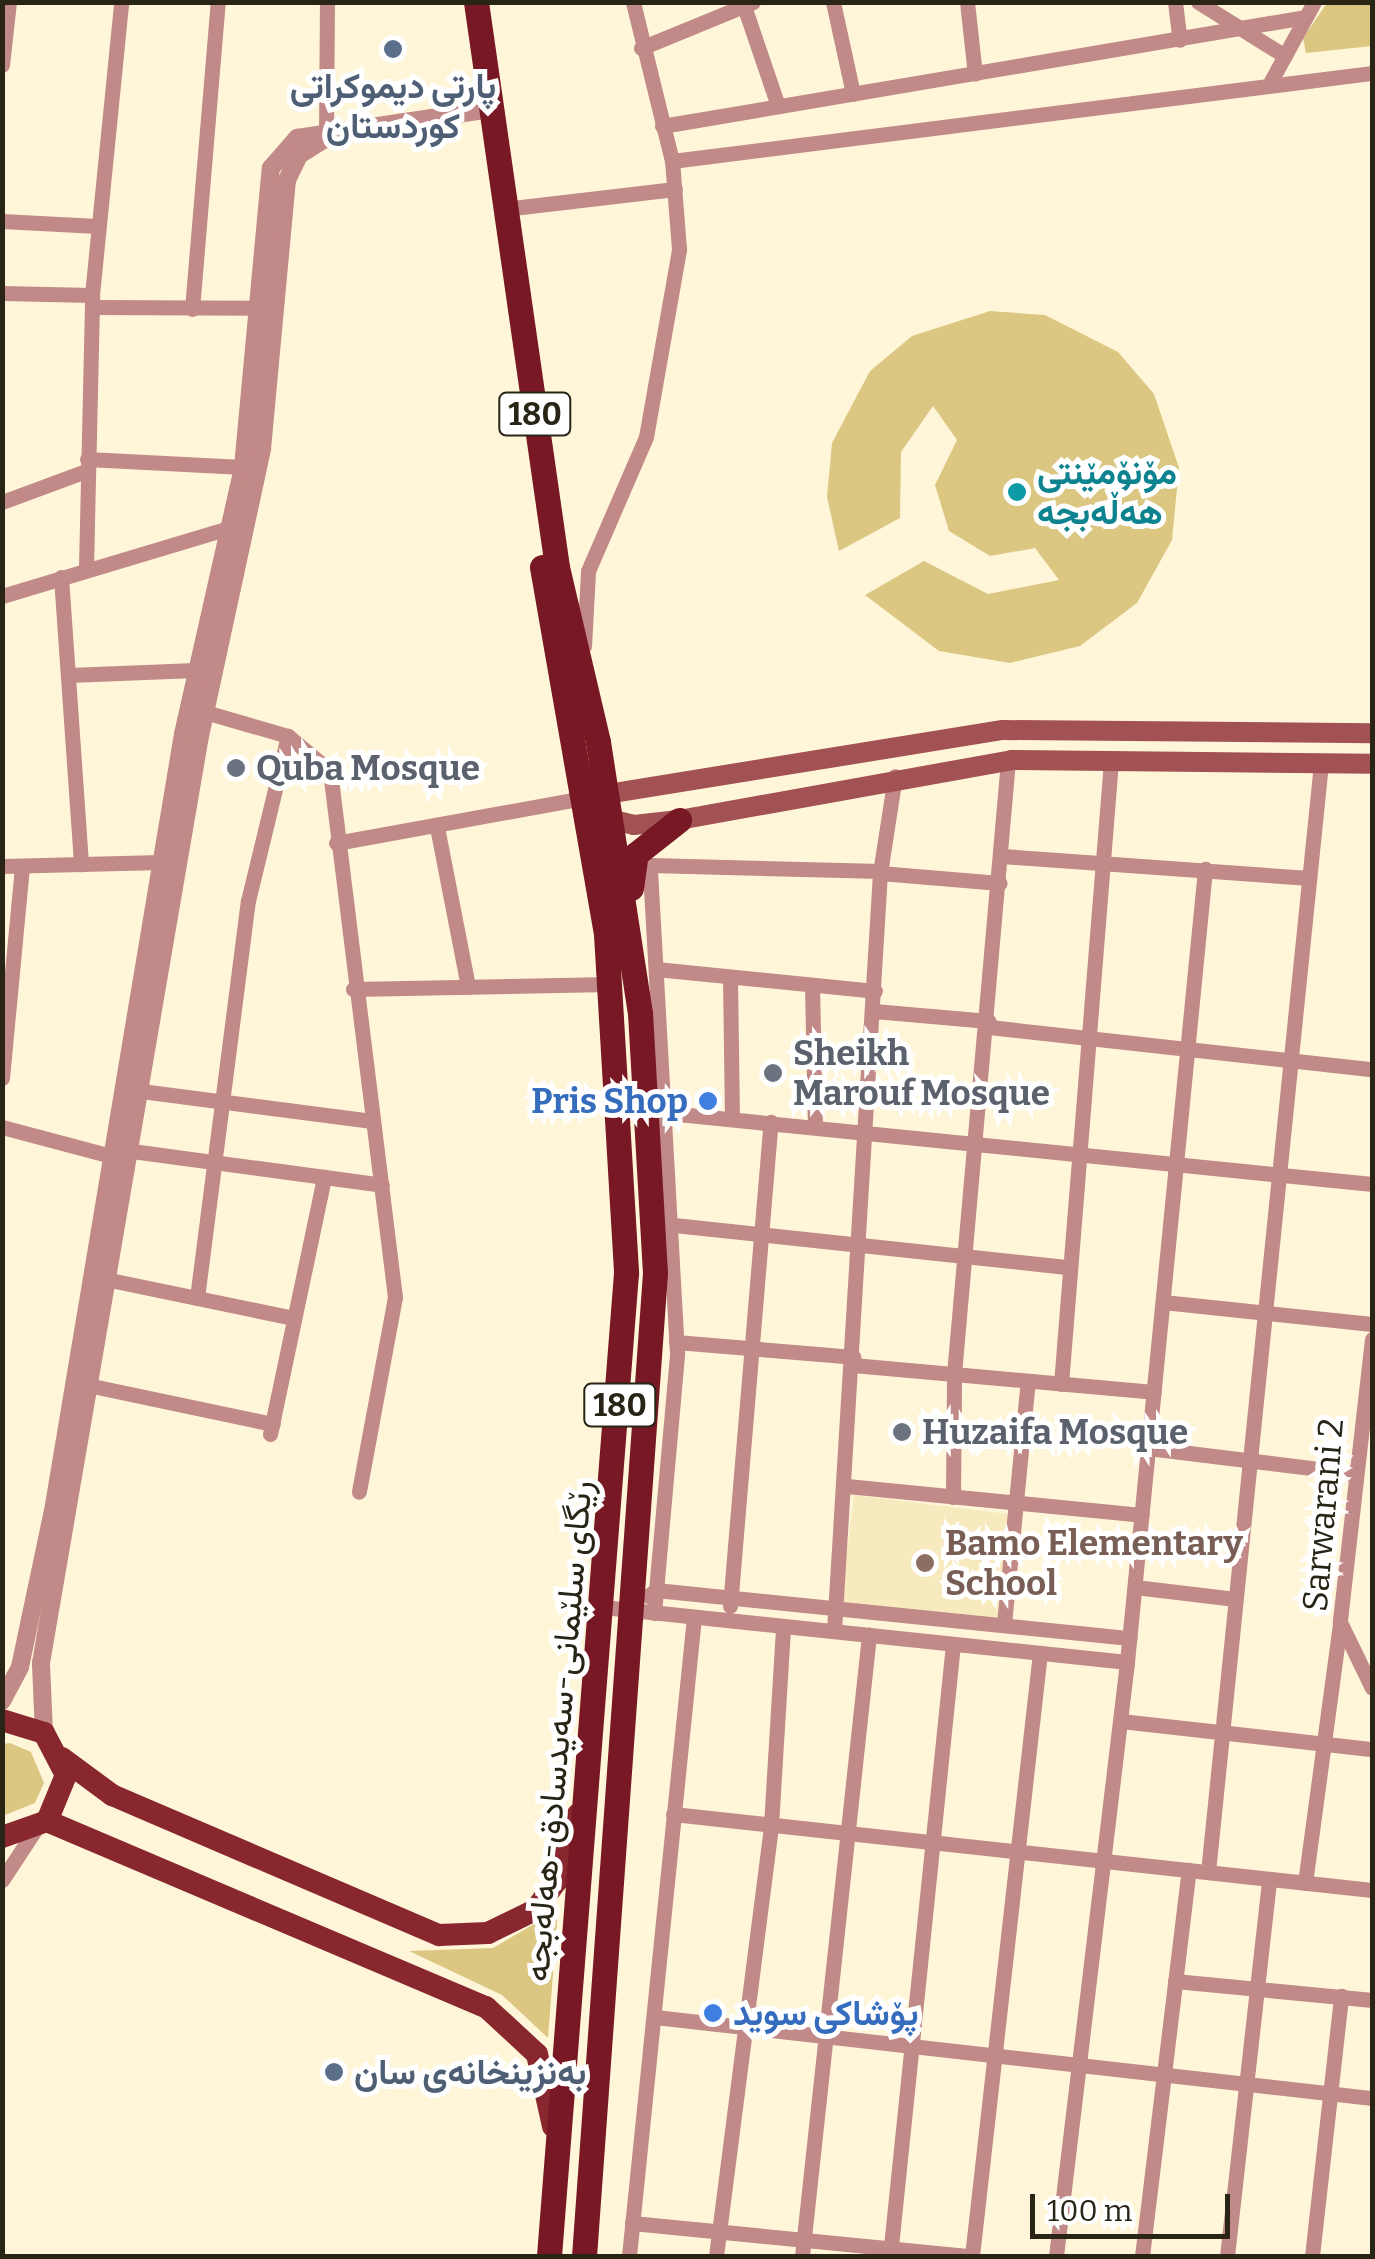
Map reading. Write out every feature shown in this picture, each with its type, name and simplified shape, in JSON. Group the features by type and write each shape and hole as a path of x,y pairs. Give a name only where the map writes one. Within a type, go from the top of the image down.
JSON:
{"highway":[{"name":"180","path":"465,2 582,680 587,797 610,823"},
{"name":"180","path":"476,2 485,108"},
{"name":"رێگای سلێمانی-سەیدسادق-هەلەبجە","path":"502,220 568,755 587,797 610,984 626,1274 550,2256"},
{"path":"636,988 631,868 644,844 678,820"},
{"name":"رێگای سلێمانی-سەیدسادق-هەلەبجە","path":"584,2256 643,1611 655,1274 636,988 610,823"}],"main road":[{"path":"1154,762 1156,732"},
{"path":"587,797 970,734 1372,733"},
{"path":"610,823 678,820 895,776 1008,760 1372,764"},
{"path":"2,1720 44,1733 62,1758 112,1796 439,1935 488,1933 535,1910 557,1880 585,1792"},
{"path":"2,1837 41,1825 64,1792 62,1758"},
{"path":"41,1825 504,2019 537,2054 558,2154"}],"street":[{"path":"2,65 9,2"},
{"path":"86,568 92,301 121,2"},
{"path":"192,309 218,2"},
{"path":"326,138 328,2"},
{"path":"582,680 591,559 634,476 656,392 678,248 672,161 641,48 633,2"},
{"path":"833,2 853,94"},
{"path":"967,2 974,74"},
{"path":"1175,2 1180,40"},
{"path":"1198,2 1284,56"},
{"path":"1271,81 1314,2"},
{"path":"641,48 748,4 778,106"},
{"path":"662,126 1243,32 1305,17"},
{"path":"672,161 1271,81 1372,73"},
{"path":"44,1733 41,1664 111,1156 145,1017 204,712 229,528 243,467 271,168 298,138 326,138 485,108"},
{"path":"80,1393 110,1280 132,1151 161,862 196,670 262,449 287,180 300,155 326,138"},
{"path":"502,220 675,188"},
{"path":"2,222 97,226"},
{"path":"2,293 192,309 257,308"},
{"path":"2,502 87,465 243,467"},
{"path":"2,596 229,528"},
{"path":"61,577 81,864"},
{"path":"69,675 196,670"},
{"path":"204,712 288,736 330,771 353,990 395,1296 360,1492"},
{"path":"197,1298 221,1163 248,901 288,736"},
{"path":"953,1497 954,1374 981,1142 1008,760"},
{"path":"1062,1384 1086,1033 1110,761"},
{"path":"1208,1872 1322,764"},
{"path":"834,1631 848,1486 881,872 895,776"},
{"path":"336,843 587,797"},
{"path":"437,827 468,987"},
{"path":"1002,856 1309,878"},
{"path":"2,866 161,862"},
{"path":"2,1078 22,866"},
{"path":"643,1611 656,1590 676,1342 668,1113 650,866 881,872 1000,883"},
{"path":"1056,2256 1128,1662 1176,1164 1184,1042 1204,869"},
{"path":"656,970 875,991"},
{"path":"730,977 732,1120"},
{"path":"353,990 610,984"},
{"path":"812,985 815,1126"},
{"path":"874,1011 1184,1042 1372,1070"},
{"path":"141,1091 372,1121"},
{"path":"668,1113 869,1130 1372,1184"},
{"path":"729,1620 771,1122"},
{"path":"2,1127 111,1156"},
{"path":"132,1151 382,1185"},
{"path":"80,1393 272,1429 324,1177"},
{"path":"674,1225 1069,1267"},
{"path":"110,1280 294,1318"},
{"path":"1163,1302 1372,1324"},
{"name":"Sarwarani 2","path":"1372,1339 1352,1473 1340,1622 1372,1688"},
{"path":"676,1342 1154,1392"},
{"path":"1004,1624 1028,1381"},
{"path":"1148,1448 1352,1473"},
{"path":"848,1486 1142,1515"},
{"path":"2,1702 20,1667 60,1512"},
{"path":"1135,1587 1235,1599"},
{"path":"643,1611 656,1590"},
{"path":"656,1590 1130,1638"},
{"path":"603,1607 1128,1662"},
{"path":"629,2256 694,1617"},
{"path":"1306,1883 1320,1743 1340,1622"},
{"path":"716,2256 739,2027 771,1825 783,1626"},
{"path":"803,2248 870,1635"},
{"path":"891,2253 909,2046 954,1644"},
{"path":"632,2223 718,2230 803,2248 969,2256 1040,1653"},
{"path":"1121,1722 1372,1749"},
{"path":"673,1814 1372,1890"},
{"path":"2,1880 41,1825"},
{"path":"1142,2256 1188,1870"},
{"path":"1227,2256 1248,2084 1252,1987 1269,1878"},
{"path":"1174,1981 1372,2000"},
{"path":"1312,2256 1341,1996"},
{"path":"655,2018 1372,2098"}],"shaded area":[{"path":"1327,3 1372,3 1372,46 1306,53 1303,38"},
{"path":"990,311 1045,315 1118,352 1154,394 1179,468 1172,540 1137,603 1080,646 1010,663 939,651 865,595 924,561 988,594 1059,580 1035,548 990,556 949,531 935,485 957,440 933,406 901,452 900,518 839,551 827,497 832,443 870,371 912,336"},
{"name":"Bamo Elementary School","path":"854,1495 1011,1514 996,1631 840,1612"},
{"path":"3,1744 31,1752 44,1783 35,1803 5,1815"},
{"path":"558,1910 548,2038 502,1995 409,1951 493,1948"}],"place":[{"name":"پارتی دیموکراتی کوردستان","path":"393,49"},
{"name":"مۆنۆمێنتی هەڵەبجە","path":"1017,492"},
{"name":"Quba Mosque","path":"236,768"},
{"name":"Sheikh Marouf Mosque","path":"773,1073"},
{"name":"Pris Shop","path":"708,1101"},
{"name":"Huzaifa Mosque","path":"902,1432"},
{"name":"Bamo Elementary School","path":"925,1563"},
{"name":"پۆشاکی سوید","path":"713,2013"},
{"name":"بەنزینخانەی سان","path":"334,2072"}]}
